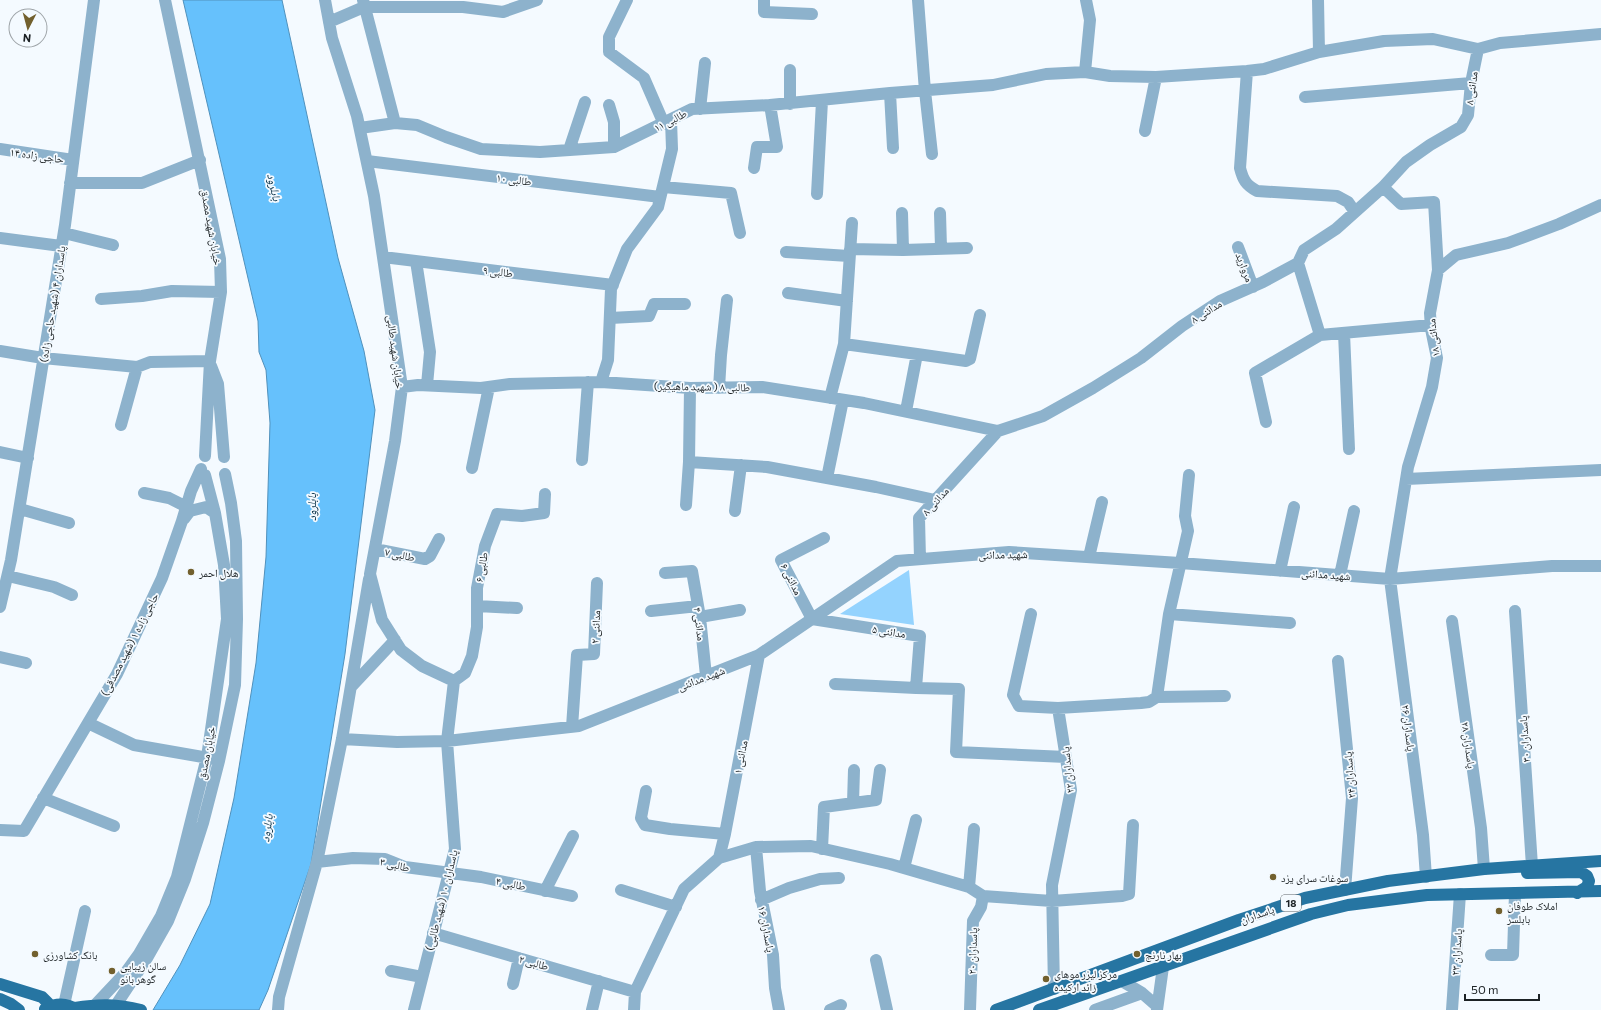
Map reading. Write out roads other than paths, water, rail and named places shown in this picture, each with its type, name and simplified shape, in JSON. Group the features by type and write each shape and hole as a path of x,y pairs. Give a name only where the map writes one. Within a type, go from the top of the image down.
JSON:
{"main road":[{"name":"پاسداران","path":"996,1010 1239,920 1305,898 1388,881 1490,868 1601,861"},
{"path":"1490,868 1520,873 1581,872 1587,876 1589,881 1587,887 1577,893"},
{"name":"پاسداران","path":"1039,1010 1318,912 1348,905 1390,898 1427,895 1577,893 1601,891"},
{"path":"0,984 42,997 48,1008 116,1005 138,1009"},
{"path":"0,999 12,1004 19,1010"}],"street":[{"name":"پاسداران ۴ (شهید حاجی زاده)","path":"0,607 8,576 20,509 64,233 94,0"},
{"name":"خیابان شهید مصدق","path":"165,0 220,259 221,292 210,361 206,456"},
{"name":"خیابان شهید طالبی","path":"325,0 332,38 360,128 374,196 402,387 395,441 370,574 382,620 401,650 422,666 454,681"},
{"path":"329,22 363,3 463,7 503,12 537,0"},
{"path":"601,382 608,360 611,289 627,249 658,207 672,149 667,122 644,78 608,52 610,37 627,0"},
{"path":"764,0 764,12 812,14"},
{"path":"918,0 925,91 932,154"},
{"path":"1085,72 1090,20 1086,0"},
{"path":"1318,0 1319,52"},
{"path":"363,3 395,123"},
{"path":"1478,49 1500,43 1601,34"},
{"name":"طالبی ۱۱","path":"360,128 395,123 417,124 446,137 481,149 540,152 614,147 692,109 790,104 890,93 993,85 1046,74 1085,72 1110,76 1156,77 1247,71 1264,69 1319,52 1384,41 1433,39 1478,49"},
{"name":"مدائنی ۸","path":"920,559 919,518 998,431 1043,416 1094,388 1140,358 1182,326 1220,301 1253,287 1298,263 1304,250 1336,229 1383,187 1406,162 1430,145 1461,127 1468,115 1471,83 1478,49"},
{"path":"700,109 705,63"},
{"path":"790,70 790,104"},
{"path":"1247,71 1240,168 1242,179 1247,185 1256,191 1337,196 1348,202 1355,212"},
{"path":"1145,131 1156,77"},
{"path":"1305,97 1471,83"},
{"path":"890,93 893,148"},
{"path":"817,194 822,101"},
{"path":"569,150 585,102"},
{"path":"754,168 757,147 777,147 770,105"},
{"path":"609,106 614,122 614,147"},
{"name":"حاجی زاده ۱۴","path":"0,150 73,160"},
{"path":"70,183 142,183 200,160"},
{"name":"طالبی ۱۰","path":"367,161 662,192 731,193 740,233"},
{"name":"مدائنی ۱۸","path":"1383,187 1401,204 1434,202 1438,270 1430,313 1437,358 1432,387 1408,467 1390,579"},
{"path":"1438,270 1456,255 1508,243 1559,224 1601,205"},
{"path":"902,213 903,250"},
{"path":"940,213 940,248"},
{"path":"830,398 844,344 852,223"},
{"path":"64,233 113,245"},
{"path":"0,238 61,246"},
{"name":"مروارید","path":"1238,247 1253,287"},
{"path":"786,252 849,253 967,248"},
{"name":"طالبی ۹","path":"383,257 613,285"},
{"path":"416,261 430,352 427,385"},
{"path":"1298,263 1320,335"},
{"path":"101,299 172,291 221,292"},
{"path":"788,293 847,300"},
{"path":"719,388 727,300"},
{"path":"610,318 649,316 654,304 685,304"},
{"path":"844,344 966,361 970,359 980,315"},
{"path":"1266,422 1255,372 1320,335 1431,325"},
{"path":"1344,333 1349,449"},
{"path":"0,351 44,358 137,367 150,362 210,361 218,384 224,457 228,467 222,477 215,479 203,472 202,462 206,456 217,453 224,457"},
{"path":"906,411 917,354"},
{"path":"121,425 137,367"},
{"path":"582,460 588,382"},
{"name":"طالبی ۸ ( شهید ماهیگیر)","path":"402,387 427,385 481,388 510,384 588,382 690,388 762,387 906,411 998,431"},
{"path":"472,468 489,387"},
{"path":"686,505 689,462 690,388"},
{"path":"827,478 844,400"},
{"path":"0,452 28,458"},
{"path":"689,462 767,467 936,500"},
{"path":"735,511 741,465"},
{"path":"1406,479 1601,470"},
{"name":"حاجی زاده ۱ (شهید مصدقی)","path":"0,830 24,831 116,674 162,578 187,507 191,491 203,472"},
{"name":"خیابان مصدق","path":"95,1005 126,972 139,954 161,916 177,877 207,757 227,619 224,565 215,513 203,472"},
{"name":"خیابان مصدق","path":"116,1005 168,921 185,880 203,823 219,761 235,685 236,541 231,503 225,474"},
{"path":"1157,697 1169,614 1188,531 1185,516 1189,475"},
{"path":"144,493 169,498 187,507"},
{"name":"طالبی ۶","path":"454,681 465,673 472,656 477,627 477,588 485,546 497,514 522,516 544,513 544,494"},
{"path":"1089,557 1102,502"},
{"path":"182,521 190,511 194,509 206,507 215,513"},
{"path":"1280,571 1294,507"},
{"path":"20,509 68,523"},
{"path":"1340,575 1354,511"},
{"name":"مدائنی ۶","path":"812,619 782,560 824,538"},
{"name":"طالبی ۷","path":"375,549 424,559 430,556 439,539"},
{"name":"شهید مدائنی","path":"342,739 397,742 448,741 578,726 759,655 897,561 1009,552 1390,579 1552,566 1601,566"},
{"name":"مدائنی ۴","path":"665,573 692,571 699,611 706,676"},
{"path":"278,1010 279,997 317,862 342,739 370,574"},
{"path":"8,576 54,587 72,595"},
{"name":"پاسداران ۲۶","path":"1390,579 1423,835 1426,877"},
{"name":"مدائنی ۲","path":"572,727 577,655 594,654 597,583"},
{"path":"477,606 517,608"},
{"path":"651,611 740,610"},
{"name":"پاسداران ۳۰","path":"1515,611 1532,866"},
{"path":"1031,614 1013,695 1019,706 1058,708 1149,702 1157,697 1225,696"},
{"path":"1169,614 1290,623"},
{"name":"مدائنی ۵","path":"812,619 920,636 916,688"},
{"name":"پاسداران ۲۸","path":"1452,620 1481,828 1490,868"},
{"path":"351,687 395,640"},
{"name":"مدائنی ۱","path":"719,858 725,834 759,655"},
{"path":"0,657 26,663"},
{"name":"پاسداران ۲۴","path":"1338,661 1352,798 1345,890"},
{"path":"448,741 454,681"},
{"path":"835,684 959,689 956,752 1066,757"},
{"name":"پاسداران ۲۲","path":"1054,989 1052,885 1071,790 1058,708"},
{"path":"88,723 134,745 207,757 219,761"},
{"name":"پاسداران ۱۰ (شهید طالبی)","path":"414,1010 456,849 448,741"},
{"path":"853,803 854,770"},
{"path":"822,849 824,807 876,800 880,770"},
{"path":"646,791 641,818 645,825 725,834"},
{"path":"43,798 114,826"},
{"path":"904,868 916,820"},
{"path":"634,1010 636,992 684,889 719,858 756,847 811,846 904,868 969,887 983,896 1052,901 1122,896 1129,894 1133,825"},
{"path":"969,887 974,829"},
{"path":"545,891 573,836"},
{"name":"پاسداران ۱۶","path":"756,847 762,900 773,955 775,988 779,1010"},
{"name":"طالبی ۳","path":"317,862 353,858 385,859 405,867 449,874"},
{"name":"طالبی ۴","path":"449,874 481,877 572,896"},
{"path":"762,900 789,888 820,879 839,878"},
{"path":"621,890 676,907"},
{"name":"پاسداران ۲۳","path":"1452,1010 1460,894"},
{"path":"1491,955 1513,955 1515,894"},
{"name":"پاسداران ۲۰","path":"970,1010 973,921 981,907 983,896"},
{"path":"72,1008 85,911"},
{"name":"طالبی ۲","path":"434,933 636,992"},
{"path":"514,984 519,958"},
{"path":"876,960 887,1010"},
{"path":"1157,1008 1163,967"},
{"path":"391,971 422,977"},
{"path":"592,1010 599,981"},
{"path":"1122,981 1142,993 1157,1008"},
{"path":"1095,1010 1142,993"}],"water":[{"name":"بابلرود","path":"183,0 282,0 338,258 364,351 375,410 345,654 311,864 268,990 259,1010 153,1010 180,965 210,904 234,798 256,663 266,557 270,423 266,370 259,352 258,321"}],"place":[{"name":"هلال احمر","path":"191,572"},
{"name":"سوغات سرای یزد","path":"1273,877"},
{"name":"املاک طوفان بابلسر","path":"1499,911"},
{"name":"بانک کشاورزی","path":"35,954"},
{"name":"بهار نارنج","path":"1137,954"},
{"name":"سالن زیبایی گوهر بانو","path":"112,971"},
{"name":"مرکز لیزر موهای زائد ارکیده","path":"1046,979"}]}
